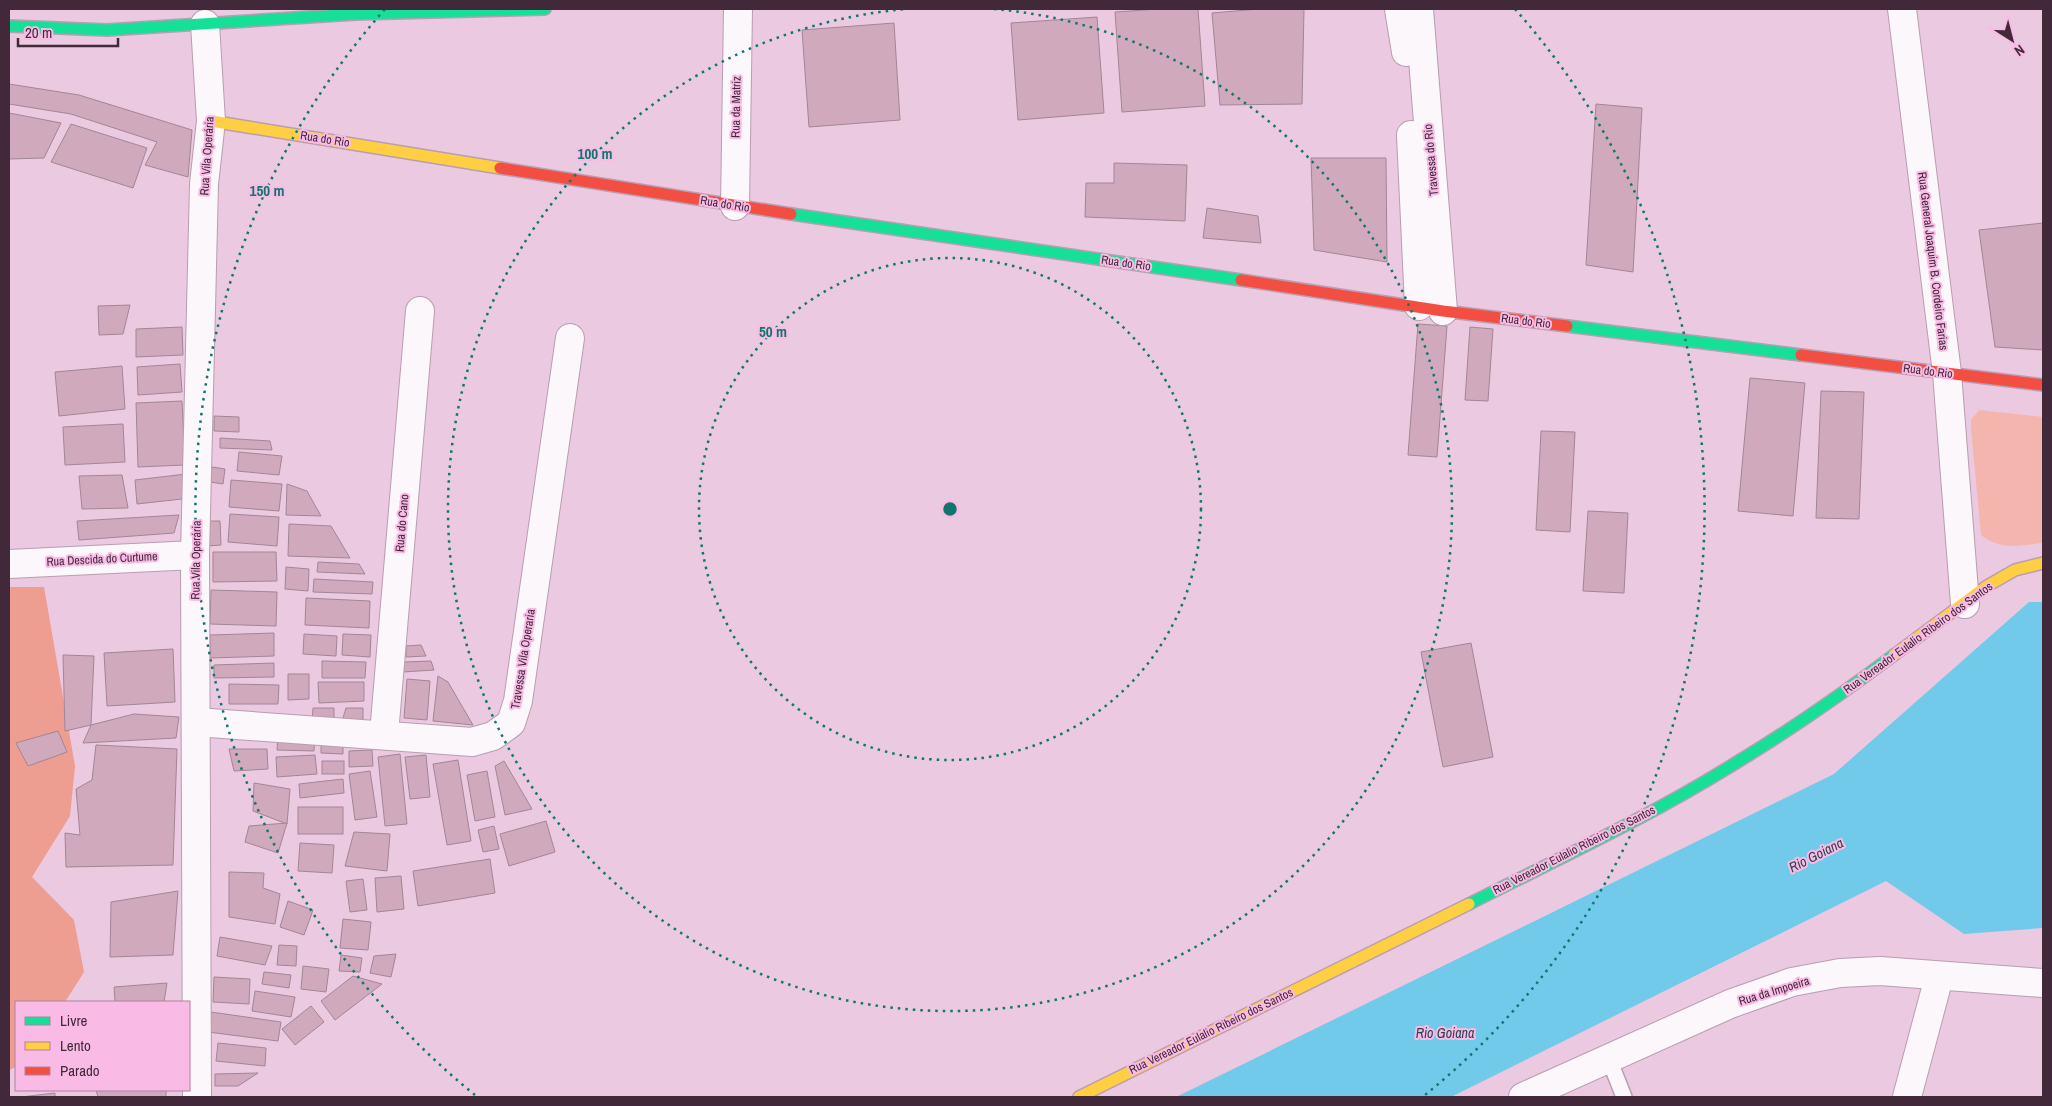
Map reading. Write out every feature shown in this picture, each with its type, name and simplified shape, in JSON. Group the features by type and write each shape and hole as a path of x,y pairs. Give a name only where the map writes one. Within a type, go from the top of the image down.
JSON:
{"street":[{"path":"9,26 108,30 356,11 545,9"},
{"name":"Rua da Matriz","path":"735,206 738,9"},
{"name":"Travessa do Rio","path":"1399,9 1408,67 1431,308"},
{"name":"Travessa do Rio","path":"1419,9 1431,308"},
{"name":"Rua General Joaquim B. Cordeiro Farias","path":"1902,9 1947,373 1965,604"},
{"name":"Rua Vila Operária","path":"197,1097 195,555 204,184 211,121 205,24"},
{"name":"Rua do Rio","path":"211,121 735,206 1431,308 2043,385"},
{"name":"Rua do Cano","path":"384,734 420,311"},
{"name":"Travessa Vila Operaria","path":"196,722 384,734 472,742 493,736 511,723 518,701 570,338"},
{"name":"Rua Descida do Curtume","path":"9,564 195,555"},
{"name":"Rua Vereador Eulalio Ribeiro dos Santos","path":"1078,1097 1613,832 1733,765 1842,694 1987,586 2015,570 2043,563"},
{"name":"Rua da Impoeira","path":"1523,1097 1730,1004 1792,982 1840,973 1880,971 2043,983"},
{"path":"1908,1097 1939,976"}],"lane":[{"path":"1609,1059 1624,1097"}],"shaded area":[{"path":"1979,410 2043,417 2043,543 2019,546 2003,545 1988,540 1981,535 1971,429 1971,420"},
{"path":"9,587 44,587 75,766 70,816 32,877 74,920 84,972 66,1001 15,1001 15,1067 9,1070"}],"water":[{"name":"Rio Goiana","path":"2029,602 2043,602 2043,928 1964,934 1886,881 1451,1097 1176,1097 1834,774"}],"building":[{"path":"1198,9 1205,106 1122,112 1115,12"},
{"path":"1259,9 1304,9 1302,104 1220,105 1212,13"},
{"path":"1097,17 1104,113 1018,120 1011,23"},
{"path":"894,23 900,120 809,127 802,30"},
{"path":"9,84 79,95 192,130 188,177 145,165 157,142 71,114 9,104"},
{"path":"1596,104 1642,108 1633,272 1586,265"},
{"path":"9,113 61,123 44,158 9,159"},
{"path":"71,124 147,148 133,188 51,162"},
{"path":"1311,158 1386,158 1387,262 1314,250"},
{"path":"1114,163 1187,165 1185,221 1085,217 1086,183 1114,183"},
{"path":"1207,208 1258,216 1261,243 1203,238"},
{"path":"2043,223 2043,350 1995,347 1979,230"},
{"path":"130,305 123,334 99,335 98,306"},
{"path":"1418,324 1447,326 1437,457 1408,455"},
{"path":"182,327 183,355 136,357 136,329"},
{"path":"1470,327 1493,329 1488,401 1465,400"},
{"path":"180,364 182,392 138,395 137,367"},
{"path":"122,366 125,409 59,416 55,372"},
{"path":"1750,378 1805,383 1793,516 1738,511"},
{"path":"1821,391 1864,392 1859,519 1816,518"},
{"path":"182,401 185,465 138,467 136,403"},
{"path":"214,416 239,417 239,432 214,431"},
{"path":"123,424 125,462 65,465 63,427"},
{"path":"1541,431 1575,432 1570,532 1536,530"},
{"path":"220,438 270,441 272,450 220,448"},
{"path":"239,452 282,456 279,475 237,471"},
{"path":"212,467 225,469 223,484 210,482"},
{"path":"186,474 182,499 137,504 135,480"},
{"path":"122,475 128,508 82,509 79,476"},
{"path":"231,480 282,484 279,511 229,507"},
{"path":"287,484 307,491 321,516 286,515"},
{"path":"1588,511 1628,513 1624,593 1583,591"},
{"path":"230,514 279,517 277,546 228,542"},
{"path":"179,515 174,533 79,540 77,521"},
{"path":"205,521 220,521 221,545 206,546"},
{"path":"289,524 331,526 350,558 288,556"},
{"path":"213,552 276,552 277,581 213,582"},
{"path":"318,562 359,564 365,574 317,572"},
{"path":"286,567 309,569 308,591 285,589"},
{"path":"314,579 373,582 372,594 313,592"},
{"path":"211,590 277,592 276,626 210,624"},
{"path":"306,598 370,601 369,628 305,625"},
{"path":"274,633 274,656 210,658 210,635"},
{"path":"304,634 337,636 336,656 303,654"},
{"path":"343,634 371,635 370,657 342,655"},
{"path":"1471,643 1493,757 1443,767 1421,652"},
{"path":"421,645 426,656 406,657 406,646"},
{"path":"173,649 175,702 107,706 104,653"},
{"path":"63,655 94,656 91,725 65,731"},
{"path":"322,661 366,662 365,678 322,678"},
{"path":"431,661 434,670 403,672 403,662"},
{"path":"274,663 274,677 214,678 214,665"},
{"path":"288,674 309,674 309,699 288,700"},
{"path":"438,676 448,682 473,725 433,721"},
{"path":"407,679 430,681 427,720 404,718"},
{"path":"318,682 364,682 364,701 319,703"},
{"path":"229,684 279,685 278,704 229,704"},
{"path":"313,708 334,708 334,721 312,721"},
{"path":"346,708 363,708 363,721 342,721"},
{"path":"134,714 179,717 176,738 83,743 91,725"},
{"path":"58,731 67,752 28,766 16,743"},
{"path":"278,734 315,735 314,751 277,750"},
{"path":"321,739 343,739 343,754 321,753"},
{"path":"96,745 177,749 173,865 66,867 65,833 80,835 76,789 92,780"},
{"path":"229,749 267,749 268,769 234,771"},
{"path":"372,750 373,766 349,767 349,751"},
{"path":"400,754 407,824 385,826 378,757"},
{"path":"315,755 317,774 277,777 276,757"},
{"path":"426,755 430,797 410,799 405,757"},
{"path":"458,760 471,841 447,845 433,764"},
{"path":"322,761 344,761 344,774 322,774"},
{"path":"504,761 532,809 505,815 495,766"},
{"path":"370,771 377,817 355,820 349,774"},
{"path":"487,771 495,817 475,821 467,775"},
{"path":"343,779 344,793 300,798 299,784"},
{"path":"254,783 290,789 287,824 253,811"},
{"path":"298,807 343,807 343,834 298,834"},
{"path":"546,821 555,852 509,866 500,834"},
{"path":"287,823 278,853 245,842 249,826"},
{"path":"494,826 499,849 483,852 478,830"},
{"path":"354,832 390,834 387,871 345,866"},
{"path":"300,843 334,845 332,873 298,871"},
{"path":"490,859 495,893 418,906 413,871"},
{"path":"229,872 264,873 263,888 280,894 275,924 229,917"},
{"path":"401,876 404,909 377,912 375,878"},
{"path":"363,879 367,910 350,912 346,881"},
{"path":"178,891 173,955 110,957 111,902"},
{"path":"288,901 313,910 304,935 280,927"},
{"path":"343,919 371,922 368,950 340,948"},
{"path":"220,937 272,946 265,965 217,956"},
{"path":"279,945 297,946 296,966 277,965"},
{"path":"396,954 391,977 370,973 374,956"},
{"path":"341,955 362,958 360,972 339,971"},
{"path":"303,966 329,969 326,992 301,989"},
{"path":"264,972 291,975 289,988 262,984"},
{"path":"353,976 382,984 335,1020 321,1001"},
{"path":"214,977 250,979 249,1004 213,1002"},
{"path":"167,983 164,1001 115,1001 114,987"},
{"path":"255,991 295,997 291,1017 252,1011"},
{"path":"311,1006 324,1022 295,1045 282,1029"},
{"path":"211,1012 281,1022 278,1041 208,1032"},
{"path":"218,1043 266,1048 265,1066 216,1061"},
{"path":"258,1073 238,1086 215,1086 215,1074"},
{"path":"96,1091 166,1091 166,1097 98,1097"},
{"path":"55,1093 55,1097 21,1097"}],"traffic: fast":[{"path":"9,26 107,30 356,14 545,9"},
{"path":"791,214 1241,280"},
{"path":"1567,326 1801,355"},
{"path":"1469,904 1603,837 1702,783 1795,725 1894,655"}],"traffic: slow":[{"path":"211,121 500,168"},
{"path":"1894,655 1987,586 2015,570 2043,563"},
{"path":"1079,1097 1469,904"}],"traffic: jam":[{"path":"500,168 791,214"},
{"path":"1241,280 1443,311 1567,326"},
{"path":"1801,355 2043,385"}]}
